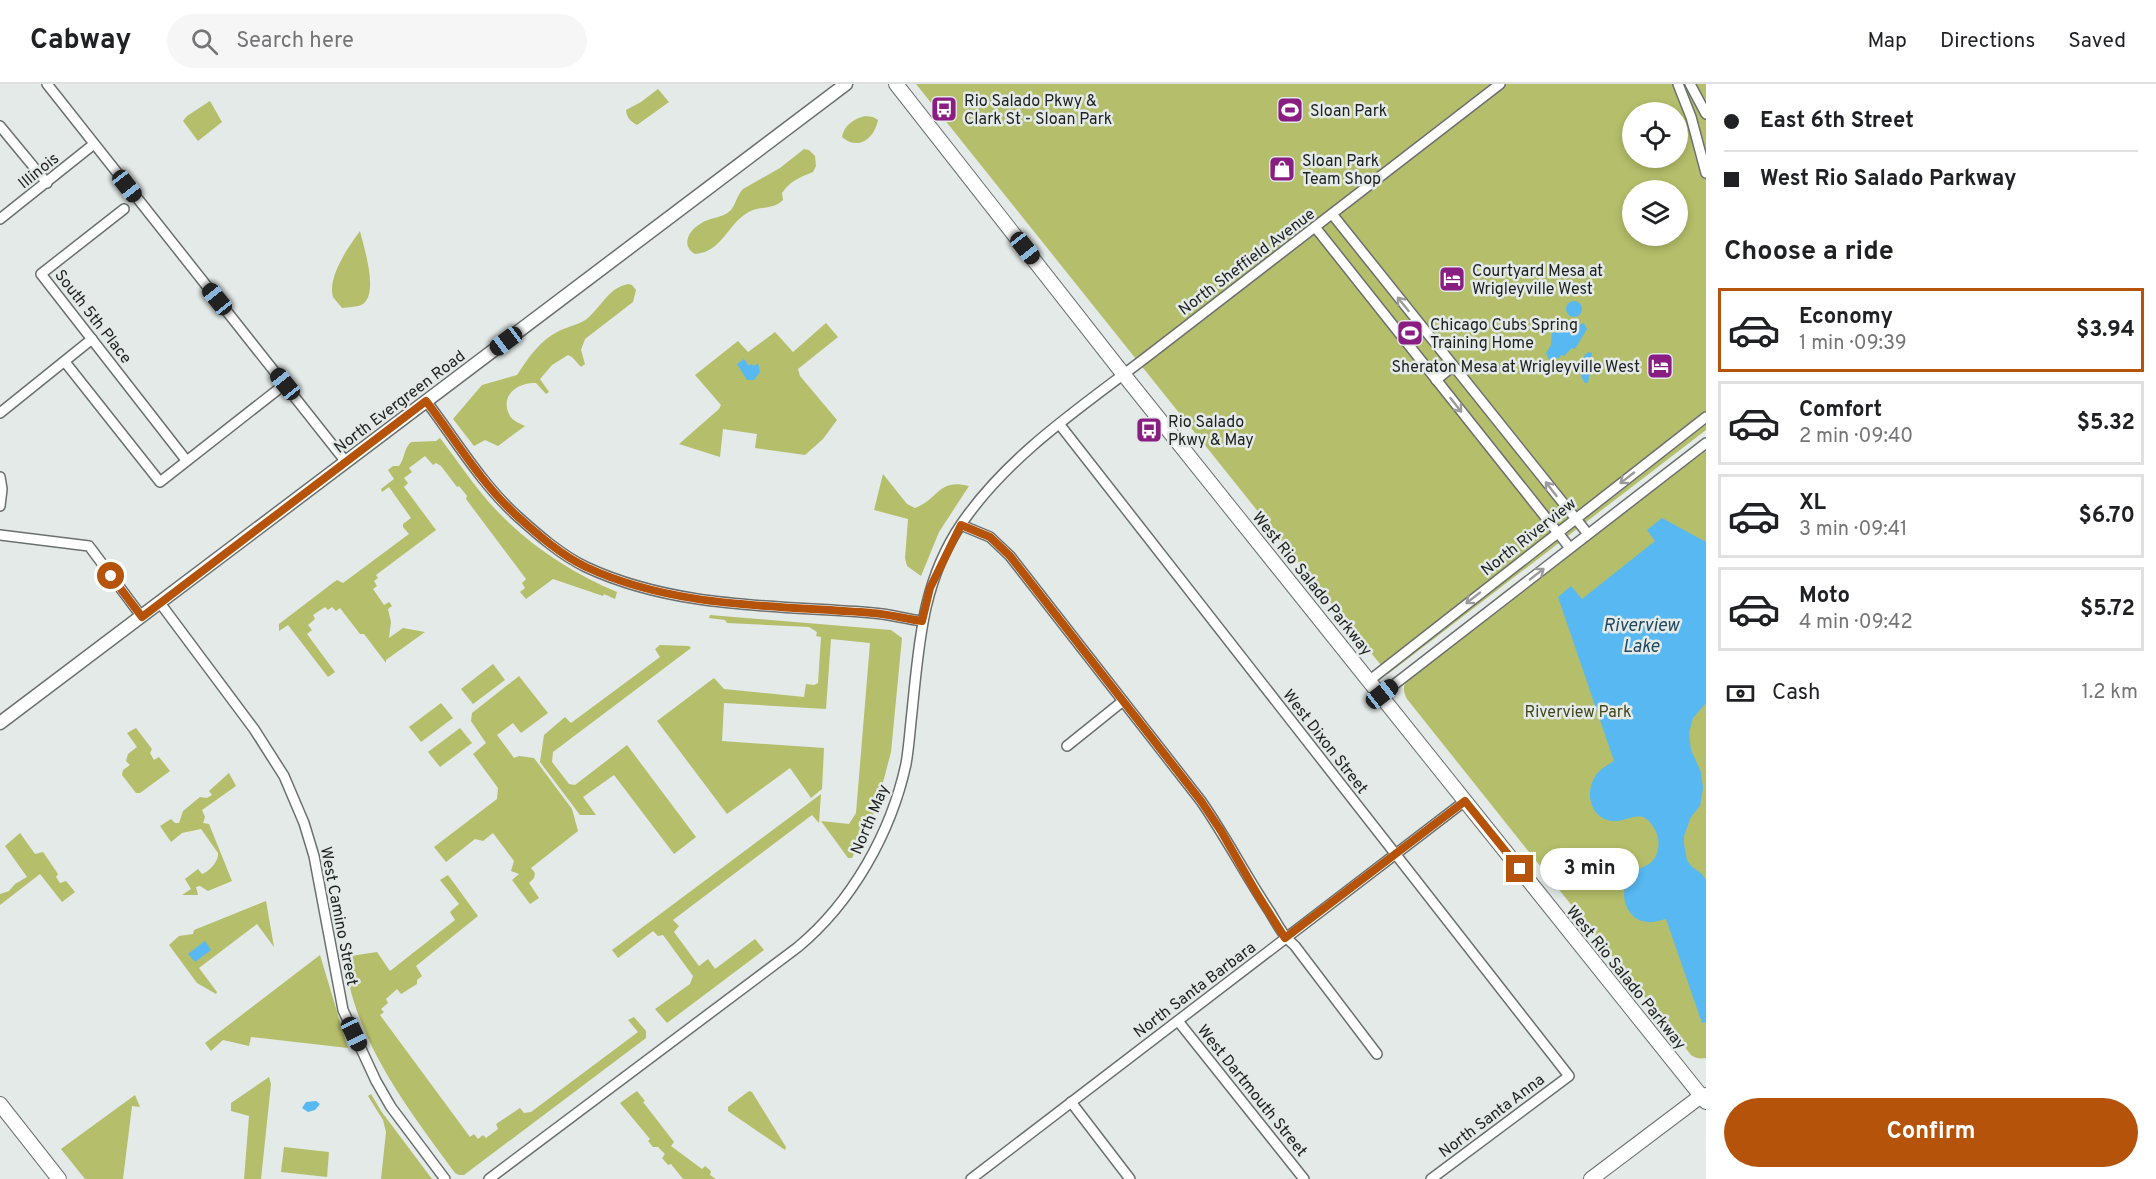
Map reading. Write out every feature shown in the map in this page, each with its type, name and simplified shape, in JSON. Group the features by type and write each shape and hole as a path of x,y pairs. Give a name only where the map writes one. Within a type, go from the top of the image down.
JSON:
{"main road":[{"name":"West Rio Salado Parkway","path":"896,84 1124,375 1382,694 1465,801 1705,1094"},
{"path":"1591,1179 1705,1094"},
{"path":"0,1104 59,1179"}],"street":[{"path":"46,84 346,462"},
{"name":"North Evergreen Road","path":"0,723 846,84"},
{"name":"North Sheffield Avenue","path":"1124,375 1500,84"},
{"path":"1678,84 1706,173"},
{"path":"1690,84 1706,114"},
{"path":"0,126 14,140 47,183"},
{"name":"Illinois","path":"0,219 94,144"},
{"name":"South 5th Place","path":"124,209 42,274 186,460"},
{"path":"1332,214 1588,534"},
{"path":"1315,227 1570,548"},
{"path":"0,413 92,339"},
{"path":"65,362 160,482 285,384"},
{"path":"1436,380 1453,366"},
{"name":"North May","path":"489,1179 798,947 835,909 859,877 878,842 895,802 906,763 922,621 930,588 961,525 1011,465 1124,375"},
{"path":"426,401 485,480 515,514 549,543 584,566 645,589 705,601 876,613 922,621"},
{"name":"North Riverview","path":"1370,680 1706,417"},
{"name":"West Dixon Street","path":"1060,425 1569,1076"},
{"path":"1382,694 1706,442"},
{"path":"1656,456 1669,471"},
{"path":"0,477 2,489 0,506"},
{"path":"961,525 990,537 1010,556 1208,811 1285,938 1295,946 1377,1054"},
{"path":"0,535 89,546 142,617"},
{"name":"West Camino Street","path":"160,603 254,729 284,776 314,856 343,1010 386,1099 445,1179"},
{"path":"1067,746 1124,701"},
{"name":"North Santa Barbara","path":"970,1179 1396,856 1465,801"},
{"name":"West Dartmouth Street","path":"1178,1021 1304,1179"},
{"name":"North Santa Anna","path":"1431,1179 1569,1076"},
{"path":"1071,1102 1130,1179"}],"green space":[{"name":"Chicago Cubs Spring Training Home","path":"916,84 1706,84 1706,430 1388,674"},
{"path":"658,89 669,102 637,125 632,122 626,110"},
{"path":"210,101 222,122 198,141 183,121"},
{"path":"865,116 878,120 869,137 859,143 854,143 842,137 850,123"},
{"path":"804,149 809,150 815,156 816,166 813,172 788,186 782,193 783,200 774,206 747,213 712,248 695,254 691,251 687,243 689,234 696,227 727,213 733,208 743,189 780,168"},
{"path":"360,231 369,271 369,292 367,300 361,305 342,308 333,297 333,280 340,262"},
{"path":"628,284 636,290 633,302 585,339 581,350 585,364 581,367 568,355 552,365 540,379 549,392 546,394 536,383 517,387 509,396 507,407 512,418 525,426 498,446 485,440 474,446 453,419 482,385 517,375 546,339 586,319 611,293"},
{"path":"826,323 838,337 798,369 800,376 837,420 823,439 805,455 755,448 757,434 723,429 720,457 679,444 721,405 695,375 738,341 748,352 775,332 793,352"},
{"path":"440,438 486,499 516,529 557,560 617,592 615,599 553,579 526,599 520,592 525,588 522,583 526,579 466,499 467,496 459,486 457,487 441,466 436,463 433,465 425,456 409,468 412,472 404,478 408,483 404,487 436,530 376,575 378,578 374,581 377,586 373,589 384,605 389,602 392,606 388,609 391,622 389,638 403,628 425,632 386,660 386,663 340,608 336,611 332,607 328,610 325,607 313,615 315,619 308,625 312,630 307,634 335,672 328,677 288,625 279,631 279,624 334,582 337,580 343,583 409,534 403,524 411,518 389,487 382,492 381,489 394,479 388,470 393,466 399,466 411,442 436,441"},
{"name":"Riverview Park","path":"1706,449 1706,1058 1696,1058 1691,1055 1407,699 1404,688 1409,678"},
{"path":"883,474 907,504 915,508 945,487 959,484 969,486 939,532 921,576 907,566 905,558 908,519 874,510"},
{"path":"710,615 891,630 902,638 891,752 876,809 852,858 848,858 821,821 849,824 856,813 870,643 831,639 826,709 724,703 722,741 824,748 822,789 811,798 790,768 727,814 657,721 714,678 724,689 804,697 806,684 818,683 821,637 816,636 817,632 809,627 727,623 725,620 709,618"},
{"path":"660,645 691,648 553,752 552,762 569,784 575,785 627,745 696,837 674,854 614,775 583,797 596,815 580,815 540,762 544,735 565,717 571,723 660,657 655,649"},
{"path":"493,664 505,680 473,704 461,689"},
{"path":"519,676 548,713 521,733 513,723 497,735 514,758 519,756 534,758 572,809 578,831 531,868 535,873 529,883 539,898 530,904 512,880 519,874 511,871 514,861 493,833 483,841 475,839 446,862 434,847 497,799 498,788 473,754 486,743 471,721 472,713"},
{"path":"441,703 453,718 421,742 409,727"},
{"path":"136,728 152,749 150,753 154,760 159,757 170,771 140,793 136,793 122,775 123,770 130,765 126,761 128,754 137,747 127,733"},
{"path":"460,728 472,743 440,767 428,752"},
{"path":"229,773 236,786 202,810 205,817 203,823 209,824 232,881 208,891 200,886 196,887 198,895 182,895 191,889 185,879 198,869 202,874 208,871 215,863 218,853 201,829 182,833 171,842 160,826 171,819 179,823 183,811 200,797 207,798 212,795 209,791"},
{"path":"821,794 819,823 812,815 673,920 679,926 674,932 699,966 708,959 715,969 755,939 764,950 667,1023 655,1009 690,984 693,976 663,935 658,936 653,931 618,958 612,950"},
{"path":"20,833 35,854 43,852 58,874 56,877 60,883 66,881 75,892 62,902 40,874 0,905 0,894 9,891 15,884 27,877 5,846"},
{"path":"448,875 478,916 416,966 422,976 417,980 417,984 401,994 397,989 386,999 388,1003 381,1009 384,1012 380,1015 470,1137 474,1134 478,1139 483,1135 486,1138 498,1129 496,1124 520,1108 524,1113 531,1112 638,1032 628,1020 634,1017 646,1031 646,1038 464,1175 455,1173 385,1071 359,1017 344,957 377,952 390,971 455,920 450,912 459,904 440,880"},
{"path":"266,901 274,947 257,924 199,968 217,992 216,994 197,983 169,945 179,936 193,934 194,930"},
{"path":"320,955 348,1048 251,1037 249,1046 223,1040 211,1051 205,1043"},
{"path":"269,1077 271,1084 261,1179 244,1179 249,1116 231,1111 231,1103"},
{"path":"637,1091 674,1142 671,1146 702,1169 705,1166 711,1171 710,1175 716,1179 683,1179 671,1164 668,1165 662,1158 665,1154 658,1147 653,1147 648,1141 650,1139 620,1103"},
{"path":"749,1091 752,1092 786,1147 785,1150 728,1111 728,1107"},
{"path":"371,1094 432,1179 381,1179 386,1132 383,1120 368,1096"},
{"path":"135,1095 140,1107 132,1106 123,1179 85,1179 61,1149"},
{"path":"284,1147 329,1152 327,1177 281,1172"}],"water":[{"path":"1574,301 1582,309 1574,317 1566,309"},
{"path":"1584,323 1587,329 1575,349 1572,348 1564,356 1549,360 1546,353 1551,345 1552,331 1559,332 1561,325 1572,328"},
{"path":"1588,352 1592,353 1591,365 1595,366 1595,371 1590,370 1588,383 1585,383 1580,367 1582,359"},
{"path":"744,359 749,366 758,363 760,372 754,380 747,380 737,364"},
{"name":"Riverview Lake","path":"1662,518 1706,542 1706,703 1693,718 1689,733 1691,750 1701,772 1703,788 1700,806 1691,817 1684,836 1687,860 1706,880 1706,1022 1702,1023 1666,919 1653,922 1640,920 1629,912 1626,906 1624,891 1629,877 1649,864 1656,856 1658,842 1652,824 1641,817 1617,821 1605,819 1594,810 1591,804 1592,782 1600,771 1614,761 1558,597 1571,586 1582,599 1655,541 1647,530"},
{"path":"205,941 211,950 195,962 188,954"},
{"path":"316,1101 320,1104 315,1110 308,1112 302,1108 306,1102"}],"place":[{"name":"Rio Salado Pkwy & Clark St - Sloan Park","path":"944,109"},
{"name":"Sloan Park","path":"1290,110"},
{"name":"Sloan Park Team Shop","path":"1282,169"},
{"name":"Courtyard Mesa at Wrigleyville West","path":"1452,279"},
{"name":"Chicago Cubs Spring Training Home","path":"1410,333"},
{"name":"Sheraton Mesa at Wrigleyville West","path":"1660,366"},
{"name":"Rio Salado Pkwy & May","path":"1149,430"}],"route":[{"path":"111,576 142,617 426,401 485,480 515,514 549,543 584,566 645,589 705,601 876,613 922,621 930,588 961,525 990,537 1010,556 1201,801 1285,938 1396,856 1465,801 1520,869"}]}
